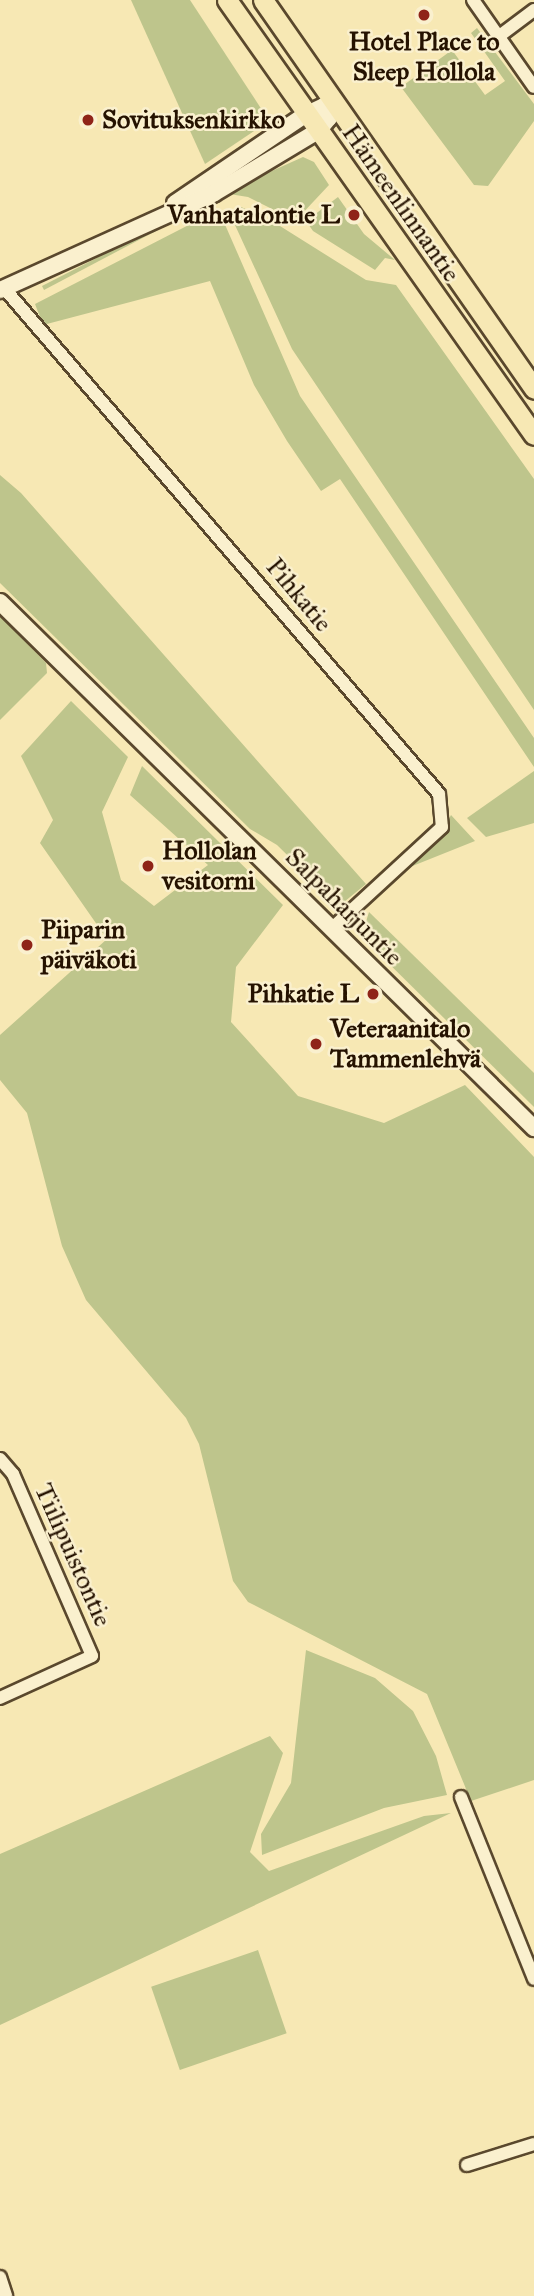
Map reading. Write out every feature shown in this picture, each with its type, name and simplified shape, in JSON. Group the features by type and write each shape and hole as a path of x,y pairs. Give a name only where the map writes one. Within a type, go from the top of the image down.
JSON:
{"main road":[{"name":"Hämeenlinnantie","path":"227,0 305,115 534,435"},
{"name":"Hämeenlinnantie","path":"263,0 334,106 534,389"}],"street":[{"path":"473,0 534,87"},
{"path":"498,37 534,10"},
{"path":"145,225 305,115 334,106"},
{"path":"1,286 213,194 318,131 334,106"},
{"name":"Pihkatie","path":"1,286 439,794 442,827 332,928"},
{"name":"Salpaharjuntie","path":"0,602 534,1129"},
{"name":"Tiilipuistontie","path":"0,1459 13,1474 92,1656 0,1699"},
{"path":"461,1797 534,1979"},
{"path":"467,2165 534,2144"},
{"path":"0,2277 6,2296"}],"green space":[{"path":"131,0 190,0 262,110 257,129 205,164"},
{"path":"477,28 534,104 534,121 488,186 474,185 401,87 452,50 485,95 505,81 471,33"},
{"path":"303,157 314,162 329,185 299,217 288,217 248,197 223,193"},
{"path":"338,197 364,234 395,260 385,258 375,270 313,231 306,221"},
{"path":"210,200 211,202 44,290 42,286"},
{"path":"239,206 272,221 366,280 396,285 534,479 534,710 292,349 229,212"},
{"path":"214,212 223,220 300,396 534,738 534,767 340,479 321,491 287,441 254,385 210,281 43,325 35,304"},
{"path":"0,475 21,493 366,884 344,902 333,900 277,845 250,829 0,583"},
{"path":"0,616 46,663 47,673 0,720"},
{"path":"71,701 128,757 102,812 121,880 154,906 208,865 130,795 142,766 283,905 236,967 231,1022 298,1096 384,1123 465,1085 534,1157 534,1780 471,1801 427,1694 248,1602 233,1581 199,1444 186,1418 86,1300 62,1246 27,1113 0,1080 0,1035 107,939 40,843 53,820 21,756"},
{"path":"534,771 534,823 486,837 467,818"},
{"path":"451,815 475,841 410,867 440,836"},
{"path":"369,912 534,1073 534,1107 368,943 363,931"},
{"path":"306,1650 375,1678 413,1711 436,1756 447,1795 384,1808 262,1855 261,1834 291,1783"},
{"path":"270,1736 283,1753 250,1852 269,1871 424,1816 451,1813 0,2025 0,1854"},
{"path":"258,1950 287,2033 180,2070 151,1987"}],"place":[{"name":"Hotel Place to Sleep Hollola","path":"424,15"},
{"name":"Sovituksenkirkko","path":"88,120"},
{"name":"Vanhatalontie L","path":"354,215"},
{"name":"Hollolan vesitorni","path":"148,866"},
{"name":"Piiparin päiväkoti","path":"27,945"},
{"name":"Pihkatie L","path":"373,994"},
{"name":"Veteraanitalo Tammenlehvä","path":"316,1044"}]}
